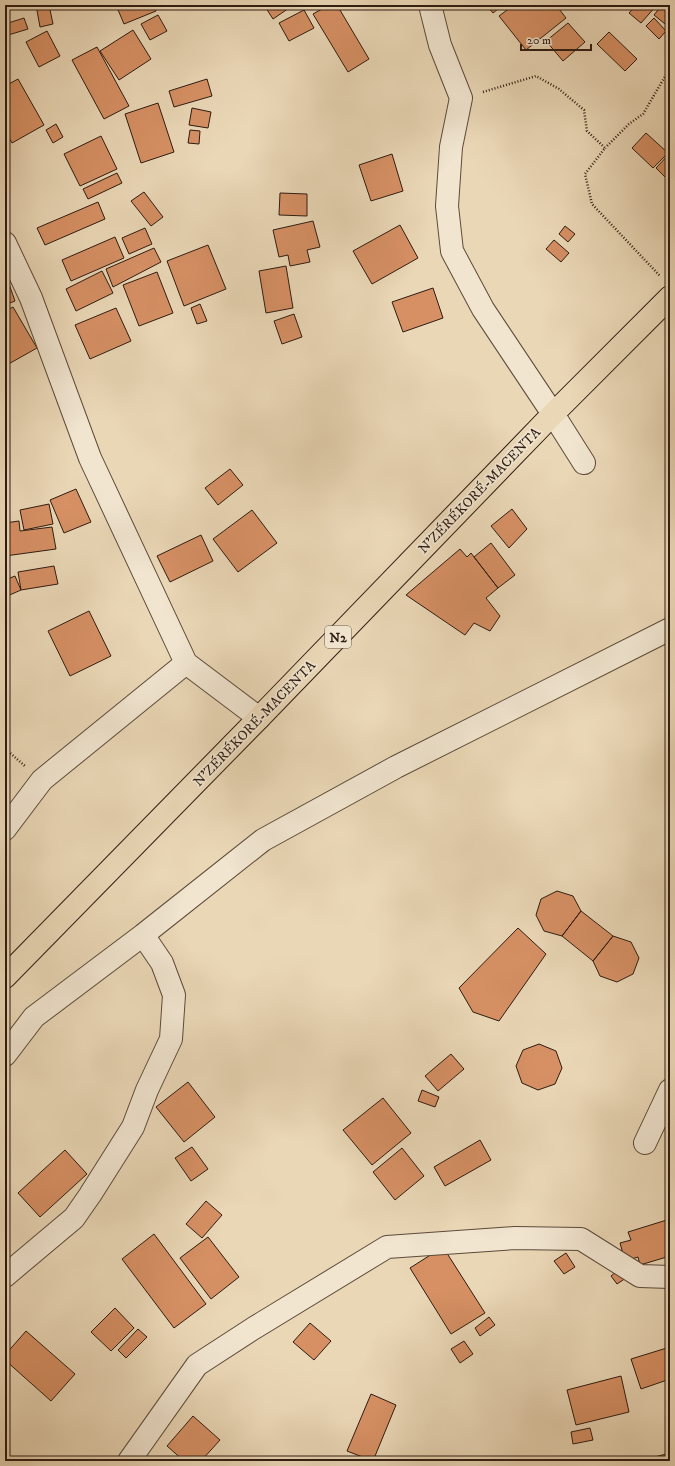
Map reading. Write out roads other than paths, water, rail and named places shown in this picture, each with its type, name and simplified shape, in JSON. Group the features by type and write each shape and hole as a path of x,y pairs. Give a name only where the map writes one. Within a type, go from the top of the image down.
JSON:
{"highway":[{"name":"N'ZÉRÉKORÉ-MACENTA","path":"5,977 259,718 553,414 667,289"}],"street":[{"path":"430,5 440,45 461,98 451,147 447,206 452,251 483,309 584,463"},
{"path":"5,243 31,298 90,458 186,663 259,718"},
{"path":"5,1055 34,1017 143,935 263,840 396,767 670,629"},
{"path":"5,829 42,780 186,663"},
{"path":"5,1276 74,1218 133,1127 147,1090 171,1039 174,995 162,963 143,935"},
{"path":"645,1143 670,1090"},
{"path":"129,1461 197,1365 254,1328 387,1247 515,1238 581,1239 640,1276 670,1277"}]}
